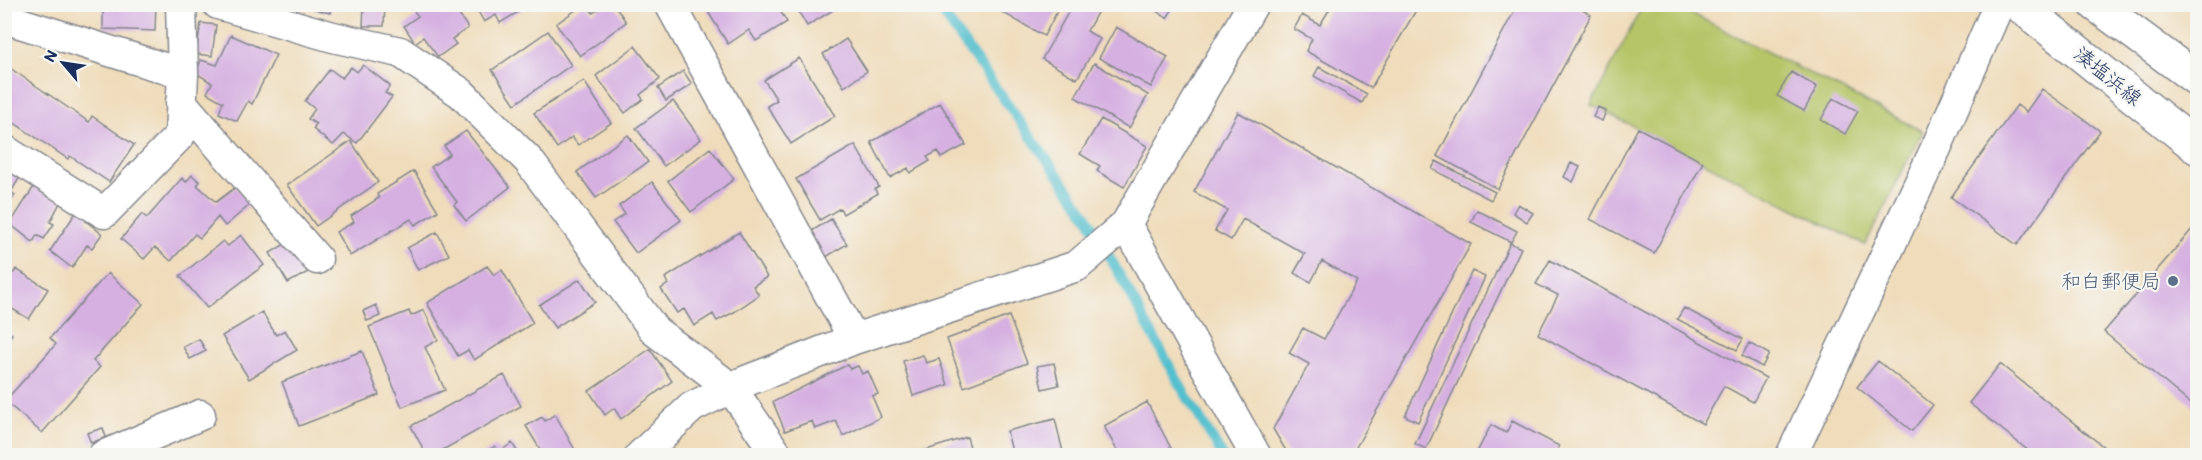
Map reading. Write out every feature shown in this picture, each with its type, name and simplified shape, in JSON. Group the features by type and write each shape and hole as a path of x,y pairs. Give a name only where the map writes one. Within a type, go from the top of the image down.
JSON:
{"main road":[{"name":"湊塩浜線","path":"2018,4 2198,148"},
{"path":"2095,4 2198,80"}],"street":[{"path":"4,150 104,213 180,135 181,4"},
{"path":"218,4 333,37 400,52 461,93 529,161 655,331 731,388 778,456"},
{"path":"670,4 854,339"},
{"path":"640,456 692,408 731,388 854,339 1077,266 1126,224 1253,4"},
{"path":"1791,456 1932,156 1999,4"},
{"path":"4,18 182,88 317,260"},
{"path":"1126,224 1256,456"},
{"path":"103,456 200,415"}],"green space":[{"path":"1643,5 1675,5 1923,131 1865,245 1591,105"}],"building":[{"path":"103,4 156,4 155,31 103,29"},
{"path":"295,4 332,4 330,13"},
{"path":"364,4 385,4 384,26 363,26"},
{"path":"421,4 452,4 468,28 452,39 456,44 438,57 423,37 415,43 404,26 418,16 413,10"},
{"path":"474,4 531,4 500,23 496,15 484,22"},
{"path":"605,4 614,4 626,22 580,56 556,24 583,5 587,5 593,13"},
{"path":"703,4 776,4 787,22 756,41 749,30 728,44"},
{"path":"794,4 843,4 807,26"},
{"path":"1001,4 1061,4 1044,36 998,10"},
{"path":"1073,4 1087,4 1098,11 1087,31 1100,39 1077,79 1042,59"},
{"path":"1145,4 1176,4 1167,18"},
{"path":"1518,4 1572,4 1591,15 1498,189 1437,156"},
{"path":"1332,5 1419,5 1371,88 1306,51 1312,39 1294,29 1302,15 1320,25"},
{"path":"201,23 216,25 212,56 196,54"},
{"path":"1116,27 1168,57 1151,87 1099,58"},
{"path":"548,31 571,65 515,104 492,70"},
{"path":"231,35 276,55 252,104 248,101 237,121 219,113 223,102 207,93 212,83 196,73 201,60 217,65"},
{"path":"846,39 867,71 844,87 823,54"},
{"path":"635,46 660,79 640,95 643,99 625,113 596,76"},
{"path":"799,58 835,116 791,144 767,106 777,100 764,80"},
{"path":"1094,63 1148,95 1129,128 1075,97"},
{"path":"363,65 390,86 385,93 392,97 357,143 344,134 333,145 313,129 316,124 308,119 315,109 305,101 330,69 342,78 351,67 357,72"},
{"path":"7,66 89,122 92,116 134,145 109,182 70,156 68,159 4,116 4,70"},
{"path":"1319,67 1367,94 1362,103 1314,76"},
{"path":"683,71 692,84 666,101 658,88"},
{"path":"1791,72 1817,87 1804,111 1777,96"},
{"path":"584,81 611,123 578,145 572,137 557,148 534,113"},
{"path":"2042,89 2100,131 2017,245 1951,197 2017,105 2026,112"},
{"path":"1833,98 1858,111 1845,134 1821,120"},
{"path":"673,101 701,139 664,166 636,128"},
{"path":"940,103 966,145 941,158 938,151 927,157 930,161 910,173 908,168 890,178 871,142"},
{"path":"1598,107 1606,111 1602,121 1593,117"},
{"path":"1238,112 1471,244 1351,456 1289,456 1273,429 1309,364 1289,353 1303,328 1324,339 1357,281 1322,261 1311,282 1294,273 1305,254 1243,219 1231,240 1215,231 1227,210 1194,192"},
{"path":"1101,119 1147,146 1124,187 1097,171 1100,166 1080,154"},
{"path":"1638,128 1703,162 1654,253 1590,219"},
{"path":"466,131 510,187 466,221 454,205 457,202 431,167 450,154 444,146"},
{"path":"628,135 648,162 596,198 577,172"},
{"path":"351,141 378,182 316,226 287,185"},
{"path":"855,145 879,187 875,189 877,194 843,214 840,208 820,220 796,179"},
{"path":"710,148 734,179 691,212 668,181"},
{"path":"1436,161 1495,192 1491,200 1432,169"},
{"path":"1571,163 1580,167 1573,182 1564,177"},
{"path":"4,166 20,177 11,192 15,195 4,211"},
{"path":"414,171 438,211 415,225 411,219 350,256 336,232 354,222 351,216 379,198 377,194"},
{"path":"192,175 200,182 197,185 216,202 236,187 251,204 225,226 218,217 200,238 195,234 171,261 155,247 144,259 121,239 142,214 147,218 182,178 186,182"},
{"path":"652,182 681,220 636,253 613,222 625,214 619,206"},
{"path":"35,185 61,201 50,222 54,224 44,239 37,235 33,242 10,224"},
{"path":"1518,204 1533,213 1527,222 1513,213"},
{"path":"79,208 90,215 86,221 102,234 92,248 87,245 72,268 50,251"},
{"path":"1477,210 1517,231 1511,242 1471,222"},
{"path":"831,219 847,244 823,259 807,234"},
{"name":"和白郵便局","path":"2194,227 2198,229 2198,410 2104,332"},
{"path":"437,232 449,255 418,270 407,248"},
{"path":"739,232 767,277 753,286 759,295 717,321 713,314 694,326 684,309 677,313 661,289 668,284 665,278"},
{"path":"241,235 264,265 207,308 180,276 223,241 228,246"},
{"path":"290,241 308,272 288,283 270,253"},
{"path":"1510,243 1521,248 1426,449 1415,444"},
{"path":"1550,260 1766,378 1753,402 1724,386 1703,424 1538,334 1558,295 1536,284"},
{"path":"487,266 494,275 502,270 533,323 474,360 468,350 458,356 427,303"},
{"path":"7,268 14,273 16,269 48,289 29,319 4,304 4,273"},
{"path":"1472,271 1485,277 1418,422 1405,416"},
{"path":"108,273 143,304 93,361 100,367 42,433 5,401 56,344 50,338"},
{"path":"580,279 595,302 555,328 539,305"},
{"path":"376,305 380,316 367,321 363,311"},
{"path":"1684,308 1743,339 1737,350 1677,319"},
{"path":"424,310 438,340 425,347 445,390 402,407 369,327 409,311 411,316"},
{"path":"262,312 276,335 285,330 297,350 249,379 222,336"},
{"path":"1009,316 1027,363 964,387 947,339"},
{"path":"4,330 12,334 4,346"},
{"path":"199,339 206,351 190,359 183,347"},
{"path":"1749,343 1769,354 1762,367 1742,356"},
{"path":"650,349 672,381 621,419 614,408 605,415 589,391"},
{"path":"362,351 379,395 299,426 282,382"},
{"path":"923,355 926,363 939,359 948,385 913,396 903,361"},
{"path":"1878,361 1933,405 1912,431 1857,387"},
{"path":"1054,363 1059,385 1042,389 1037,366"},
{"path":"2000,364 2115,456 2035,456 1969,403"},
{"path":"847,365 850,369 858,366 862,374 868,371 878,394 872,396 881,417 843,436 836,421 815,429 812,421 785,431 773,402"},
{"path":"504,375 521,406 432,456 427,456 411,426"},
{"path":"1147,402 1175,456 1120,456 1104,426"},
{"path":"555,414 575,450 566,456 544,456 526,426 542,417 545,421"},
{"path":"1055,419 1064,456 1013,456 1007,431"},
{"path":"1512,421 1559,446 1554,456 1475,456 1491,425 1506,433"},
{"path":"103,428 106,437 91,443 87,433"},
{"path":"967,437 972,454 921,456 920,452"},
{"path":"512,443 520,456 484,456 483,454 495,446 499,452"},
{"path":"189,448 192,456 170,456 170,455"}],"waterway":[{"path":"936,4 1086,214 1184,392 1223,456"}],"place":[{"name":"和白郵便局","path":"2173,281"}]}
